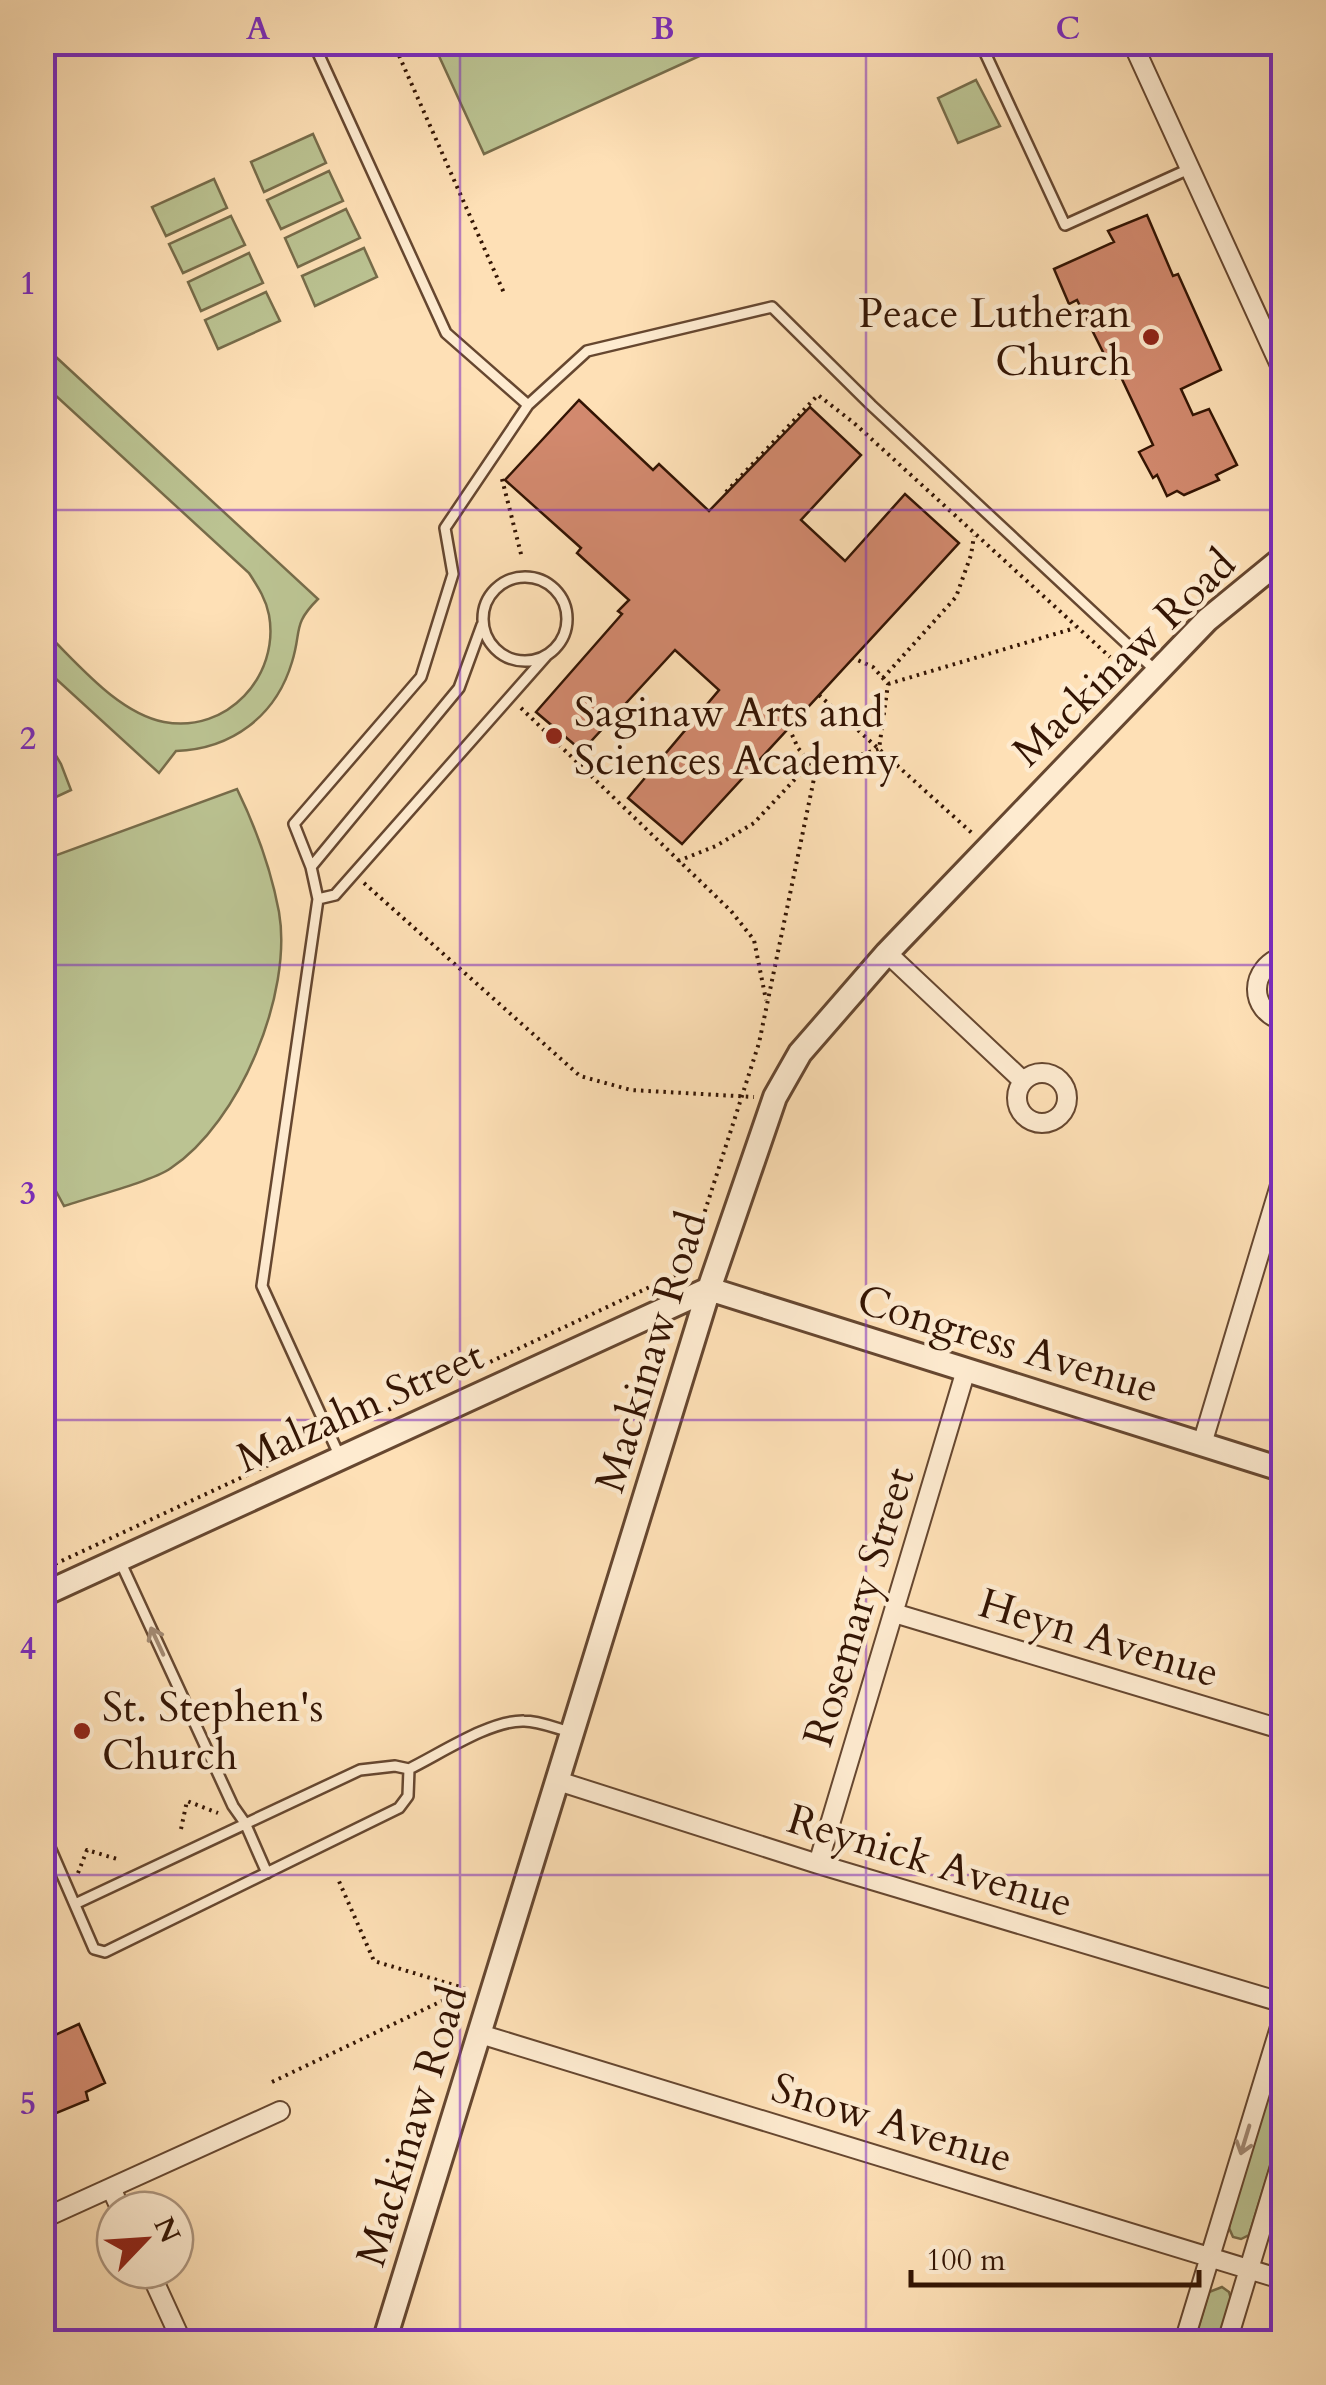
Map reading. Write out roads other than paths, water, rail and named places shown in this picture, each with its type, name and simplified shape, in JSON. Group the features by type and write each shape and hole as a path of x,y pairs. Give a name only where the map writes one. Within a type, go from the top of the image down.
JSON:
{"street":[{"path":"1132,42 1284,374"},
{"name":"Mackinaw Road","path":"384,2342 709,1289 774,1097 800,1053 887,953 1206,620 1284,557"},
{"path":"887,953 1022,1081"},
{"path":"1284,956 1262,970 1256,992 1266,1012 1284,1022"},
{"path":"1202,1444 1284,1172"},
{"name":"Malzahn Street","path":"42,1594 119,1559 336,1447 709,1289"},
{"name":"Congress Avenue","path":"709,1289 1284,1470"},
{"name":"Rosemary Street","path":"818,1864 966,1370"},
{"name":"Heyn Avenue","path":"894,1613 1284,1730"},
{"name":"Reynick Avenue","path":"558,1782 1284,2003"},
{"path":"1184,2342 1284,2014"},
{"name":"Snow Avenue","path":"480,2034 1284,2280"},
{"path":"42,2220 280,2112"},
{"path":"1227,2342 1284,2153"},
{"path":"157,2290 182,2342"}],"lane":[{"path":"313,42 446,333 528,404"},
{"path":"980,42 1065,224 1190,169"},
{"path":"336,1447 262,1286 318,899 311,866 294,824 421,677 453,574 445,528 528,404 587,351 772,307 871,405 1156,671"},
{"path":"311,866 459,688 488,596 510,578 539,578 552,586 566,608 564,635 335,894 318,899"},
{"path":"482,625 496,650 507,658 520,661 546,656"},
{"path":"119,1559 267,1872"},
{"path":"75,1904 360,1770 395,1766 409,1769 502,1724 529,1721 573,1732"},
{"path":"42,1828 94,1949 105,1952 400,1808 408,1796 409,1769"}],"place":[{"name":"Peace Lutheran Church","path":"1151,337"},
{"name":"Saginaw Arts and Sciences Academy","path":"554,736"},
{"name":"St. Stephen's Church","path":"82,1731"}]}
